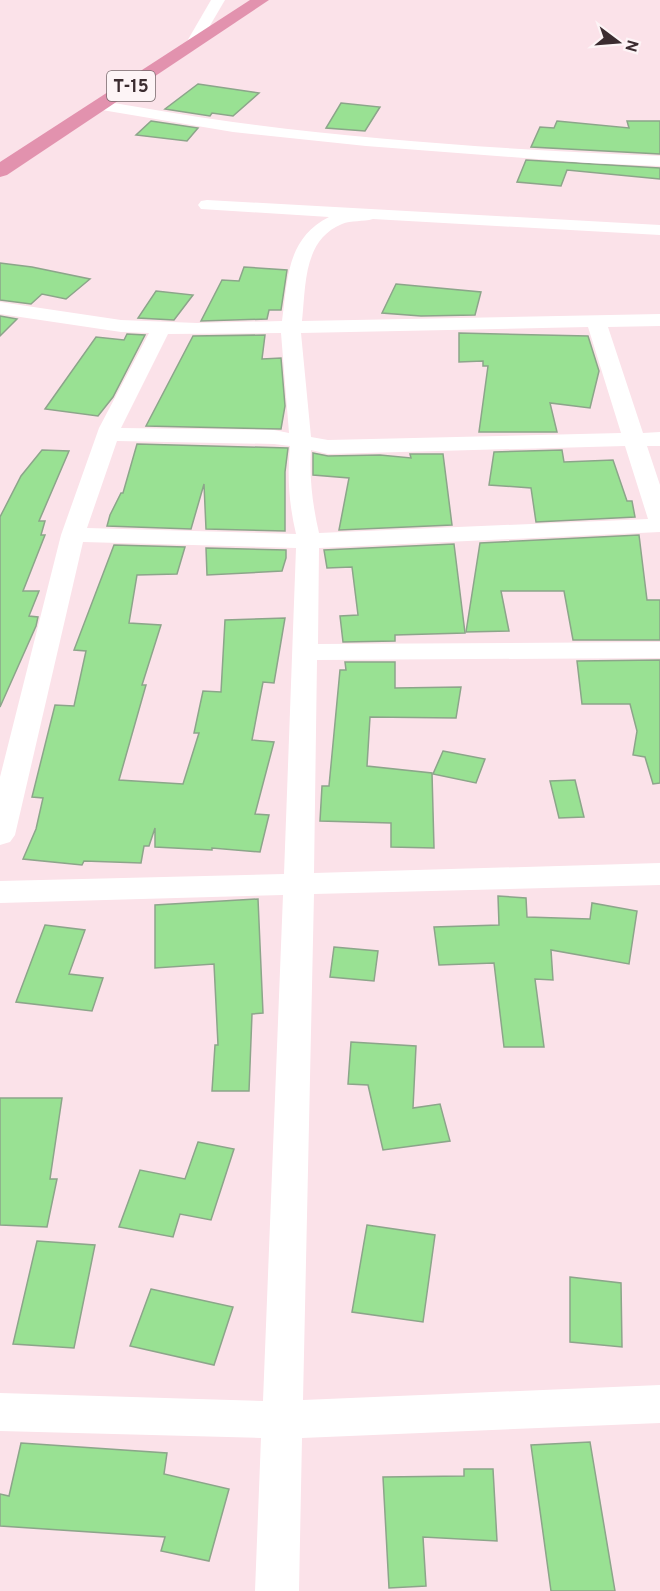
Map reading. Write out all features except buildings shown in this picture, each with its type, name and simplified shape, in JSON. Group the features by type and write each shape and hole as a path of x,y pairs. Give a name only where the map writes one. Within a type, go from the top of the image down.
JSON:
{"highway":[{"name":"T-15","path":"0,171 261,0"}],"street":[{"path":"193,43 218,0"},
{"path":"102,106 233,127 366,141 589,158 660,161"},
{"path":"207,205 367,216 660,230"},
{"path":"277,1591 309,541 303,514 299,465 301,444 291,329 300,260 308,242 319,229 340,218 367,216"},
{"path":"0,308 121,326 162,328 291,329 660,320"},
{"path":"596,321 660,520"},
{"path":"0,834 73,535 108,434 146,355 162,328"},
{"path":"108,434 274,437 301,444 328,447 660,439"},
{"path":"73,535 309,541 660,525"},
{"path":"305,652 660,650"},
{"path":"0,892 660,874"},
{"path":"0,1412 282,1420 660,1404"}]}
